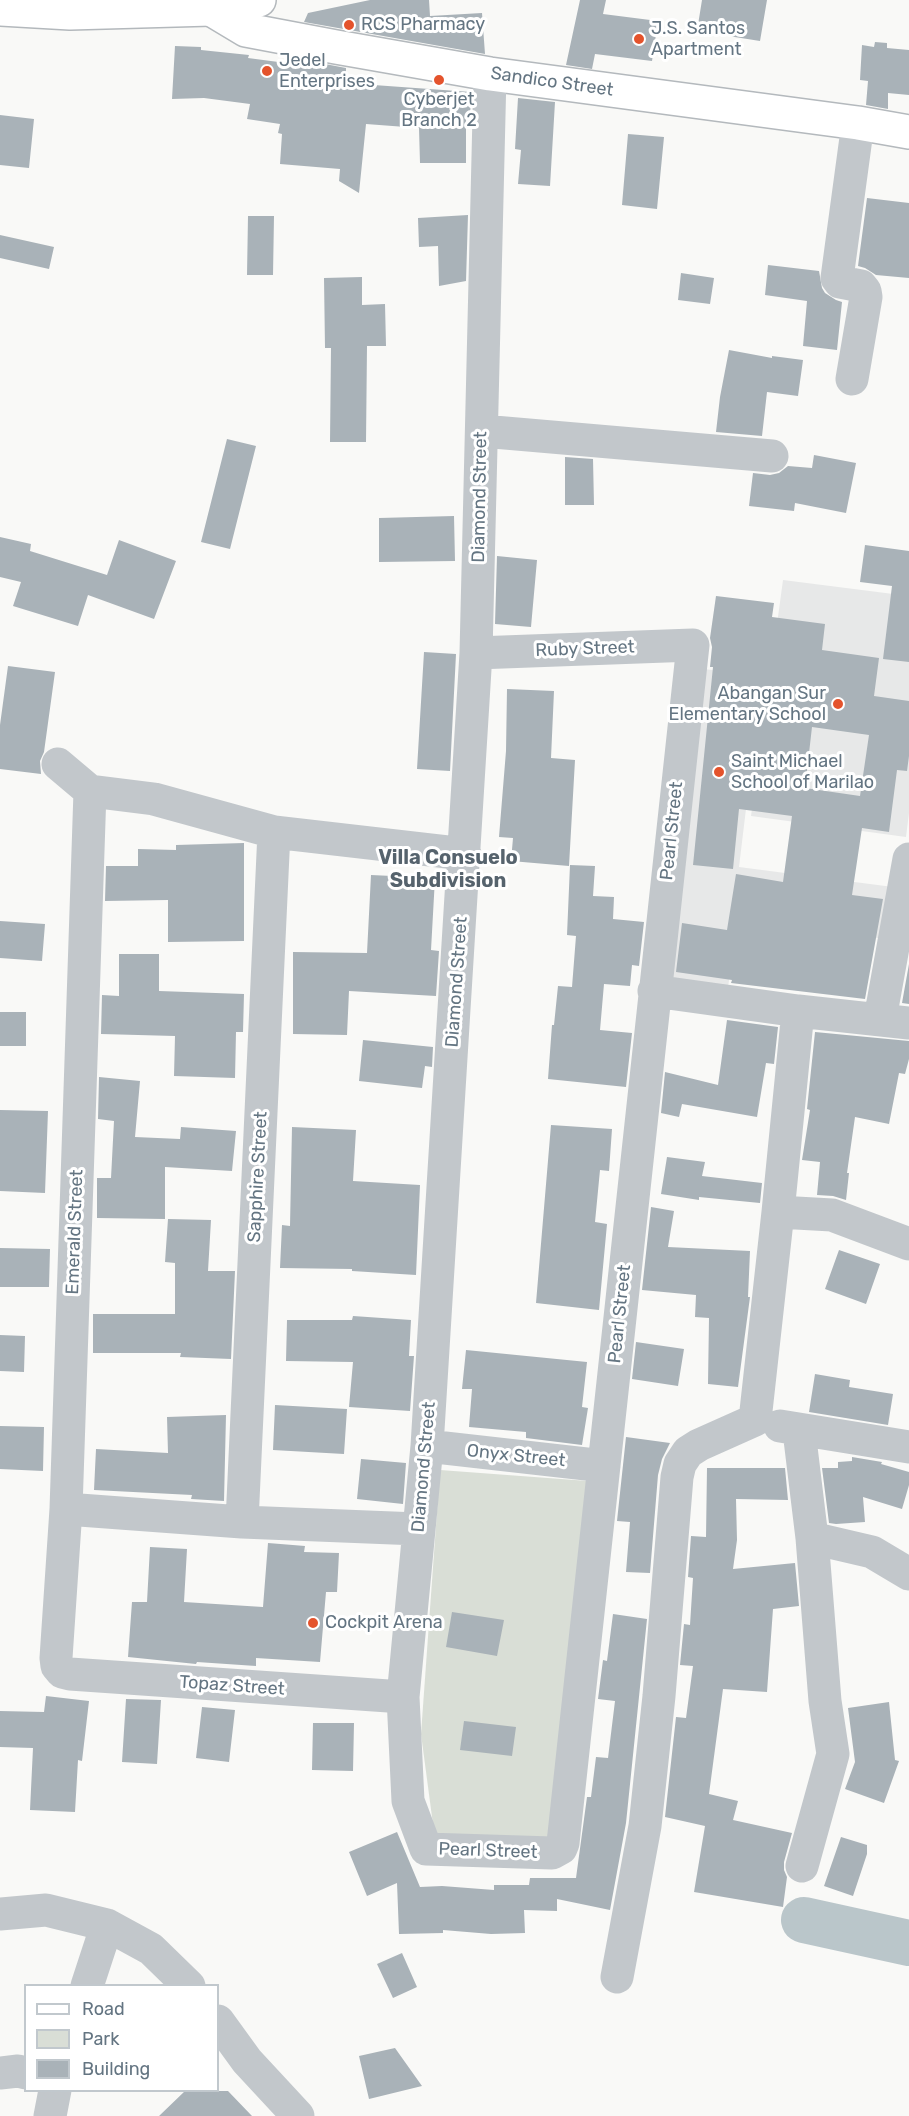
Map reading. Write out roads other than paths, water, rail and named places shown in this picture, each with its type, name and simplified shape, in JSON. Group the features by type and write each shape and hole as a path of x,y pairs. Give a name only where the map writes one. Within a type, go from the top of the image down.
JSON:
{"main road":[{"path":"0,9 70,13 260,0"},
{"name":"Sandico Street","path":"209,4 246,30 490,74 858,123 909,132"}],"street":[{"name":"Diamond Street","path":"426,1849 408,1801 403,1697 427,1446 476,653 490,74"},
{"path":"852,379 866,297 861,286 840,282 837,278 858,123"},
{"path":"482,431 772,456"},
{"name":"Ruby Street","path":"476,653 693,645"},
{"name":"Pearl Street","path":"426,1849 552,1853 561,1848 693,645"},
{"path":"58,764 90,791 154,799 274,832 465,854"},
{"name":"Emerald Street","path":"63,1672 57,1666 56,1658 66,1509 90,791"},
{"name":"Sapphire Street","path":"242,1522 274,832"},
{"path":"654,991 798,1011 894,1021 909,859"},
{"path":"755,1420 798,1011"},
{"path":"778,1212 832,1215 909,1244"},
{"path":"618,1977 645,1826 680,1464 688,1452 699,1445 755,1420 799,1431 909,1447"},
{"path":"799,1431 812,1538 825,1701 833,1754 802,1866"},
{"name":"Onyx Street","path":"427,1446 604,1466"},
{"path":"66,1509 242,1522 418,1529"},
{"path":"812,1538 872,1552 909,1574"},
{"name":"Topaz Street","path":"63,1672 403,1697"},
{"path":"0,1914 46,1911 107,1925 151,1949 187,1984"},
{"path":"88,1984 107,1925"},
{"path":"219,2022 246,2061 298,2116"},
{"path":"0,2073 24,2072"}],"waterway":[{"path":"804,1920 909,1943"}],"place":[{"name":"RCS Pharmacy","path":"349,25"},
{"name":"J.S. Santos Apartment","path":"639,39"},
{"name":"Jedel Enterprises","path":"267,71"},
{"name":"Cyberjet Branch 2","path":"439,80"},
{"name":"Abangan Sur Elementary School","path":"838,704"},
{"name":"Saint Michael School of Marilao","path":"719,772"},
{"name":"Cockpit Arena","path":"313,1623"}],"district":[{"name":"Villa Consuelo Subdivision","path":"448,870"}]}
